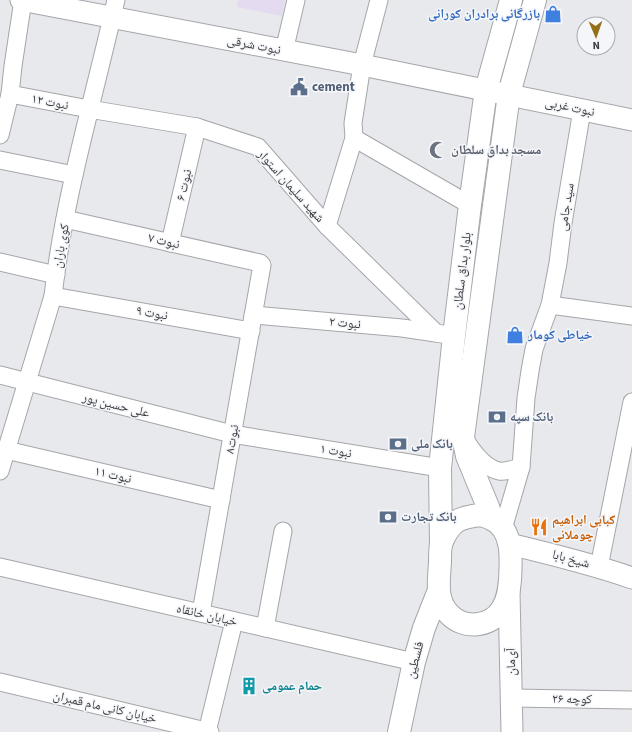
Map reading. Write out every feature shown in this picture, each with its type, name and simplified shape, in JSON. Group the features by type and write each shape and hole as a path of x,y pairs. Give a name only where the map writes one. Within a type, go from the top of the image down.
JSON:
{"main road":[{"name":"بلوار بداق سلطان","path":"441,545 440,468 445,334 470,205 486,90 511,0"},
{"path":"502,531 480,515 467,517 456,522 449,530 441,545 439,590 442,603 448,614 457,621 471,625 485,623 495,618 502,609 509,592 510,568 502,531 486,502 467,456 463,437 509,94 535,0"},
{"name":"فلسطین","path":"398,732 414,662 424,628 439,590"}],"street":[{"path":"0,135 10,94 6,65 22,0"},
{"name":"نبوت شرقی","path":"22,0 114,9 284,51 486,90"},
{"path":"284,51 296,0"},
{"path":"328,226 354,138 354,123 362,65 380,0"},
{"name":"کوی باران","path":"2,461 53,296 65,219 74,176 114,9"},
{"name":"نبوت غربی","path":"486,90 632,120"},
{"name":"نبوت ۱۲","path":"10,94 89,109"},
{"name":"شهید سلیمان استوار","path":"89,109 197,127 258,147 328,226 445,334"},
{"name":"سید جامی","path":"502,531 521,467 526,398 530,371 534,349 550,305 582,110"},
{"name":"نبوت ۶","path":"170,243 197,127"},
{"path":"354,138 470,205"},
{"path":"0,160 74,176"},
{"name":"نبوت ۷","path":"65,219 260,263 262,265"},
{"path":"0,262 56,275"},
{"name":"نبوت۸","path":"201,613 262,265"},
{"name":"نبوت ۹","path":"53,296 252,323"},
{"path":"550,305 632,316"},
{"name":"نبوت ۲","path":"252,323 402,328 445,334"},
{"name":"علی حسین پور","path":"0,375 232,434"},
{"path":"599,567 632,402"},
{"name":"نبوت ۱","path":"232,434 440,468"},
{"path":"463,437 473,453 494,469 498,471 521,467"},
{"name":"نبوت ۱۱","path":"2,461 221,500"},
{"path":"265,628 284,531"},
{"name":"شیخ بابا","path":"502,531 562,557 632,578"},
{"name":"خیابان خانقاه","path":"0,567 414,662"},
{"name":"آی‌مان","path":"509,592 512,732"},
{"path":"208,732 234,621"},
{"name":"خیابان کانی مام قمبران","path":"0,682 208,732"},
{"name":"کوچه ۲۶","path":"512,698 632,700"}],"shaded area":[{"path":"238,0 285,0 282,16 237,7"}],"place":[{"name":"بازرگانی برادران کورانی","path":"553,14"},
{"name":"cement","path":"299,87"},
{"name":"مسجد بداق سلطان","path":"438,150"},
{"name":"خیاطی کومار","path":"515,335"},
{"name":"بانک سپه","path":"497,417"},
{"name":"بانک ملی","path":"398,444"},
{"name":"بانک تجارت","path":"388,517"},
{"name":"کبابی ابراهیم چوملانی","path":"539,527"},
{"name":"حمام عمومی","path":"249,686"}]}
